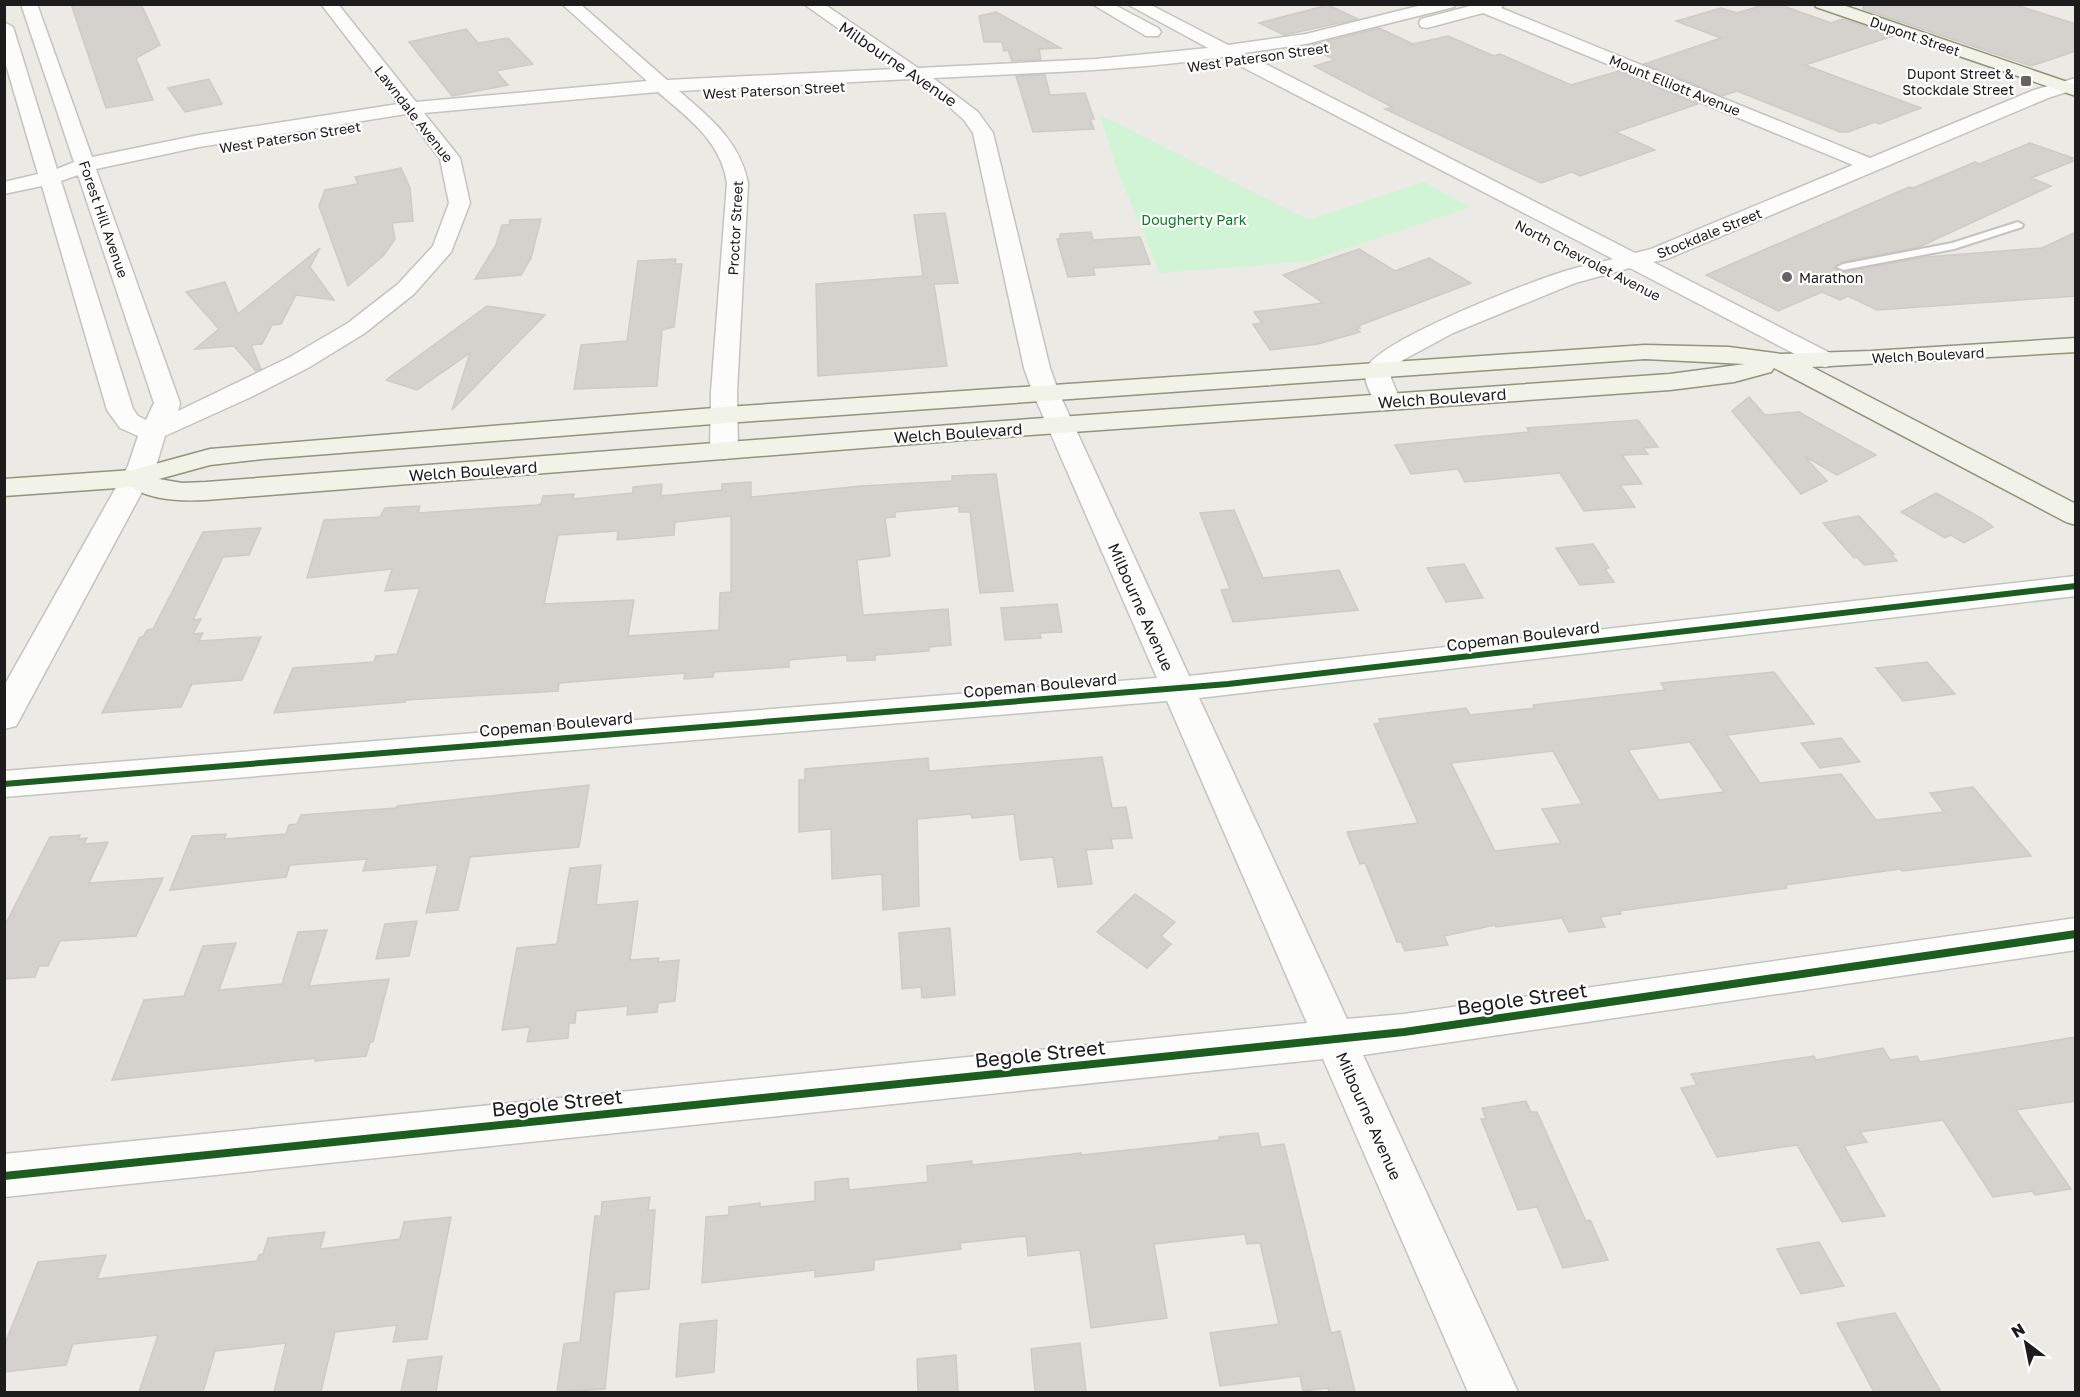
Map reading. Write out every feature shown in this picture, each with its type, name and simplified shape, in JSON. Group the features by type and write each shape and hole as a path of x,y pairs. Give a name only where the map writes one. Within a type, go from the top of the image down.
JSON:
{"main road":[{"name":"Dupont Street","path":"1832,6 2072,87"},
{"name":"Welch Boulevard","path":"4,488 136,478 185,463 246,452 726,415 1378,369 1645,352 1729,354 1781,361 2076,345"},
{"name":"North Chevrolet Avenue","path":"1825,360 2076,490"},
{"name":"Welch Boulevard","path":"136,478 150,487 163,490 205,491 1060,425 1690,380 1734,374 1781,361"},
{"path":"1781,361 2076,516"}],"street":[{"name":"Forest Hill Avenue","path":"4,717 136,478 147,456 152,432 163,417 167,403 29,4"},
{"name":"Lawndale Avenue","path":"152,432 232,397 312,357 377,313 426,267 453,227 460,196 453,165 329,4"},
{"name":"Proctor Street","path":"570,4 719,138 738,176 738,208 724,392 726,415 724,451"},
{"name":"Milbourne Avenue","path":"812,4 966,111 985,139 1037,368 1046,393 1493,1392"},
{"name":"North Chevrolet Avenue","path":"1100,4 1221,58 1634,261 1825,360"},
{"name":"North Chevrolet Avenue","path":"1135,4 1221,58 1531,231"},
{"name":"West Paterson Street","path":"4,188 87,170 414,113 667,90 921,78 1140,72 1221,58 1324,36 1448,4"},
{"name":"West Paterson Street","path":"1221,58 1362,40 1486,6"},
{"name":"Mount Elliott Avenue","path":"1486,6 1872,166"},
{"path":"4,27 12,76 51,178 120,410 129,422 152,432"},
{"path":"12,76 51,69"},
{"name":"Stockdale Street","path":"1378,369 1394,355 1435,332 1567,278 1659,254 2072,87"},
{"name":"North Chevrolet Avenue","path":"1572,252 1631,283"},
{"path":"1726,332 1781,361"},
{"path":"1378,369 1378,378 1388,402"},
{"name":"Copeman Boulevard","path":"4,784 1228,684 2076,586"},
{"name":"Begole Street","path":"4,1176 1416,1031 2076,934"}],"lane":[{"path":"1843,267 1954,246 2018,225"}],"green space":[{"name":"Dougherty Park","path":"1100,115 1309,220 1424,182 1471,207 1308,261 1160,273 1117,169"}],"building":[{"path":"71,4 141,4 160,45 136,58 153,100 106,108"},
{"path":"1766,4 1778,4 1831,23 1843,19 1893,36 1805,65 1921,108 1879,124 1875,122 1848,132 1840,132 1737,91 1722,96 1644,64 1721,38 1676,21 1721,8 1737,13"},
{"path":"1864,4 2013,4 2076,24 2076,51 2031,66 1863,9"},
{"path":"1328,5 1358,19 1284,35 1259,23"},
{"path":"996,12 1061,48 1039,49 1041,60 1012,61 1008,50 1004,51 1002,42 984,42 979,16"},
{"path":"1379,28 1413,44 1448,36 1494,56 1500,54 1571,85 1619,71 1698,104 1616,132 1655,150 1580,176 1572,172 1541,183 1385,109 1392,107 1314,66 1335,60 1307,46"},
{"path":"466,29 478,43 508,38 533,64 496,71 508,85 452,96 409,42"},
{"path":"1045,75 1050,95 1085,93 1094,119 1090,119 1094,129 1033,132 1016,76"},
{"path":"209,79 222,104 185,112 168,88"},
{"path":"2030,143 2073,158 2070,159 2074,161 2031,178 2051,186 1919,247 1843,262 1835,268 1843,272 1926,257 2042,248 2076,232 2076,296 1877,310 1848,296 1840,300 1822,292 1778,311 1706,275 1909,187 1913,188 1975,162 1979,164"},
{"path":"401,168 410,188 413,221 392,223 395,239 384,255 348,286 319,206 325,190 358,184 355,177"},
{"path":"945,213 958,283 934,284 947,366 818,376 816,284 923,276 914,215"},
{"path":"541,219 531,258 521,275 475,279 496,245 502,225 509,225 510,220"},
{"path":"1091,232 1093,240 1140,237 1150,264 1093,268 1095,275 1068,277 1057,239 1060,239 1060,234"},
{"path":"320,248 310,267 334,300 296,295 281,324 272,325 262,344 251,345 261,369 256,371 234,346 195,349 219,329 186,292 225,282 238,314"},
{"path":"1359,249 1395,271 1429,258 1471,283 1358,326 1360,328 1356,329 1360,332 1318,344 1270,350 1253,324 1262,323 1254,312 1323,303 1283,275"},
{"path":"676,259 675,264 682,264 674,327 662,330 657,386 574,389 581,345 627,341 638,261"},
{"path":"487,306 545,315 452,410 470,353 417,390 386,380"},
{"path":"1749,397 1765,415 1799,412 1876,455 1837,475 1804,456 1827,481 1801,494 1732,411"},
{"path":"1638,420 1658,447 1643,448 1648,454 1622,455 1642,484 1620,485 1635,507 1584,511 1560,473 1465,482 1458,469 1411,474 1395,445 1529,432 1527,428"},
{"path":"996,474 1013,591 980,593 970,512 959,512 959,506 895,512 895,517 885,518 890,556 857,560 863,615 948,609 951,645 929,647 929,651 875,655 875,660 847,661 847,655 789,660 789,667 714,672 713,677 684,679 685,673 559,683 558,691 406,700 405,702 274,713 293,668 374,662 376,656 397,654 420,588 385,591 392,569 307,578 324,520 380,517 385,508 420,506 418,513 537,505 541,504 543,496 574,494 573,499 633,493 633,487 662,484 661,496 722,490 722,484 751,482 751,497 862,486 952,481 952,476","holes":["731,516 731,592 720,593 719,630 628,636 634,600 544,604 558,535 618,531 617,540 674,535 675,522"]},
{"path":"1936,493 1993,527 1964,543 1951,535 1945,538 1901,512"},
{"path":"1234,510 1263,578 1339,570 1358,610 1233,622 1221,590 1230,589 1200,513"},
{"path":"1859,516 1894,554 1891,554 1897,561 1864,565 1857,557 1854,558 1823,523"},
{"path":"261,528 249,555 223,557 193,620 201,619 193,634 203,633 199,641 261,637 242,680 192,684 181,707 102,713 140,637 143,637 147,630 153,629 203,532"},
{"path":"1593,544 1609,568 1605,569 1614,582 1580,585 1556,548"},
{"path":"1464,564 1483,598 1446,602 1427,568"},
{"path":"1057,604 1062,632 1040,633 1041,638 1005,640 1001,608"},
{"path":"1927,662 1955,694 1903,701 1876,668"},
{"path":"1774,672 1814,724 1727,735 1760,783 1841,774 1876,820 1944,812 1930,793 1973,787 2031,856 1902,871 1900,869 1785,885 1787,888 1619,911 1621,914 1600,917 1605,927 1569,932 1562,918 1496,927 1495,925 1444,936 1448,945 1405,951 1401,942 1397,942 1365,863 1360,864 1347,832 1418,823 1374,724 1380,723 1379,719 1466,708 1470,715 1535,708 1533,705 1665,690 1661,683","holes":["1690,742 1724,792 1659,800 1628,750","1553,751 1582,804 1542,809 1561,843 1495,851 1451,763"]},
{"path":"1841,738 1860,762 1820,768 1801,743"},
{"path":"1102,757 1112,808 1126,807 1132,838 1111,839 1113,848 1086,850 1092,884 1058,887 1053,857 1020,860 1014,814 972,818 971,814 917,819 919,906 883,910 882,874 832,879 831,829 799,832 799,780 805,780 805,769 928,758 929,771"},
{"path":"589,785 579,847 470,857 458,910 426,913 438,865 363,871 367,859 290,865 286,877 170,890 192,836 226,834 224,839 286,834 289,825 297,824 301,815 396,808 397,806"},
{"path":"80,835 78,839 87,838 84,844 108,842 89,883 163,878 136,936 60,941 48,966 39,966 35,977 4,979 4,927 50,837"},
{"path":"601,865 596,905 638,901 630,960 659,958 658,962 679,960 675,1001 658,1003 657,1012 627,1015 628,1006 576,1011 575,1023 569,1023 568,1038 527,1042 530,1027 502,1030 517,948 557,944 570,868"},
{"path":"1135,894 1175,922 1161,936 1171,944 1147,968 1097,932"},
{"path":"417,921 409,956 376,959 385,924"},
{"path":"950,928 955,995 922,998 921,987 902,989 899,933"},
{"path":"327,930 309,986 389,979 373,1042 370,1042 366,1056 315,1061 316,1058 112,1080 144,1000 184,996 203,946 236,943 219,990 282,984 298,932"},
{"path":"2076,1037 2076,1101 2016,1110 2071,1189 2035,1195 2032,1191 1993,1197 1943,1120 1860,1132 1867,1142 1844,1146 1885,1216 1842,1222 1797,1145 1717,1157 1681,1088 1697,1085 1691,1074 1814,1056 1816,1060 1883,1048 1890,1060 1917,1056 1920,1062"},
{"path":"1526,1101 1531,1112 1537,1112 1586,1221 1590,1220 1608,1260 1563,1268 1537,1207 1518,1210 1481,1119 1486,1119 1482,1108"},
{"path":"1258,1133 1261,1147 1284,1144 1331,1333 1340,1331 1355,1392 1329,1392 1328,1388 1303,1391 1300,1376 1220,1386 1210,1333 1279,1324 1260,1243 1247,1244 1245,1234 1154,1244 1167,1318 1091,1328 1080,1250 1028,1256 1026,1236 960,1243 961,1249 874,1260 874,1270 815,1277 815,1270 702,1283 706,1217 729,1215 729,1207 760,1203 760,1207 815,1201 815,1182 848,1178 849,1190 928,1182 927,1166 972,1161 972,1165 1081,1153 1082,1155 1220,1140 1219,1137"},
{"path":"650,1197 648,1210 655,1210 649,1289 615,1292 605,1389 557,1392 564,1344 580,1342 595,1216 601,1216 602,1202"},
{"path":"451,1217 427,1339 393,1342 397,1325 335,1332 321,1392 274,1392 286,1343 215,1351 203,1392 139,1392 158,1335 73,1344 66,1365 4,1372 4,1346 38,1262 106,1255 97,1279 257,1261 259,1255 263,1254 268,1238 325,1232 320,1249 400,1239 404,1222"},
{"path":"1819,1242 1844,1286 1801,1294 1777,1249"},
{"path":"1895,1313 1941,1392 1874,1392 1837,1323"},
{"path":"717,1320 714,1372 676,1377 680,1324"},
{"path":"1080,1343 1086,1392 1035,1392 1031,1349"},
{"path":"956,1355 958,1392 918,1392 917,1359"},
{"path":"442,1356 436,1392 401,1392 408,1360"}],"cycle path":[{"path":"4,784 1228,684 2076,586"},
{"path":"4,1176 1404,1032 2076,934"}],"place":[{"name":"Dupont Street & Stockdale Street","path":"2026,81"},
{"name":"Marathon","path":"1787,277"}]}
